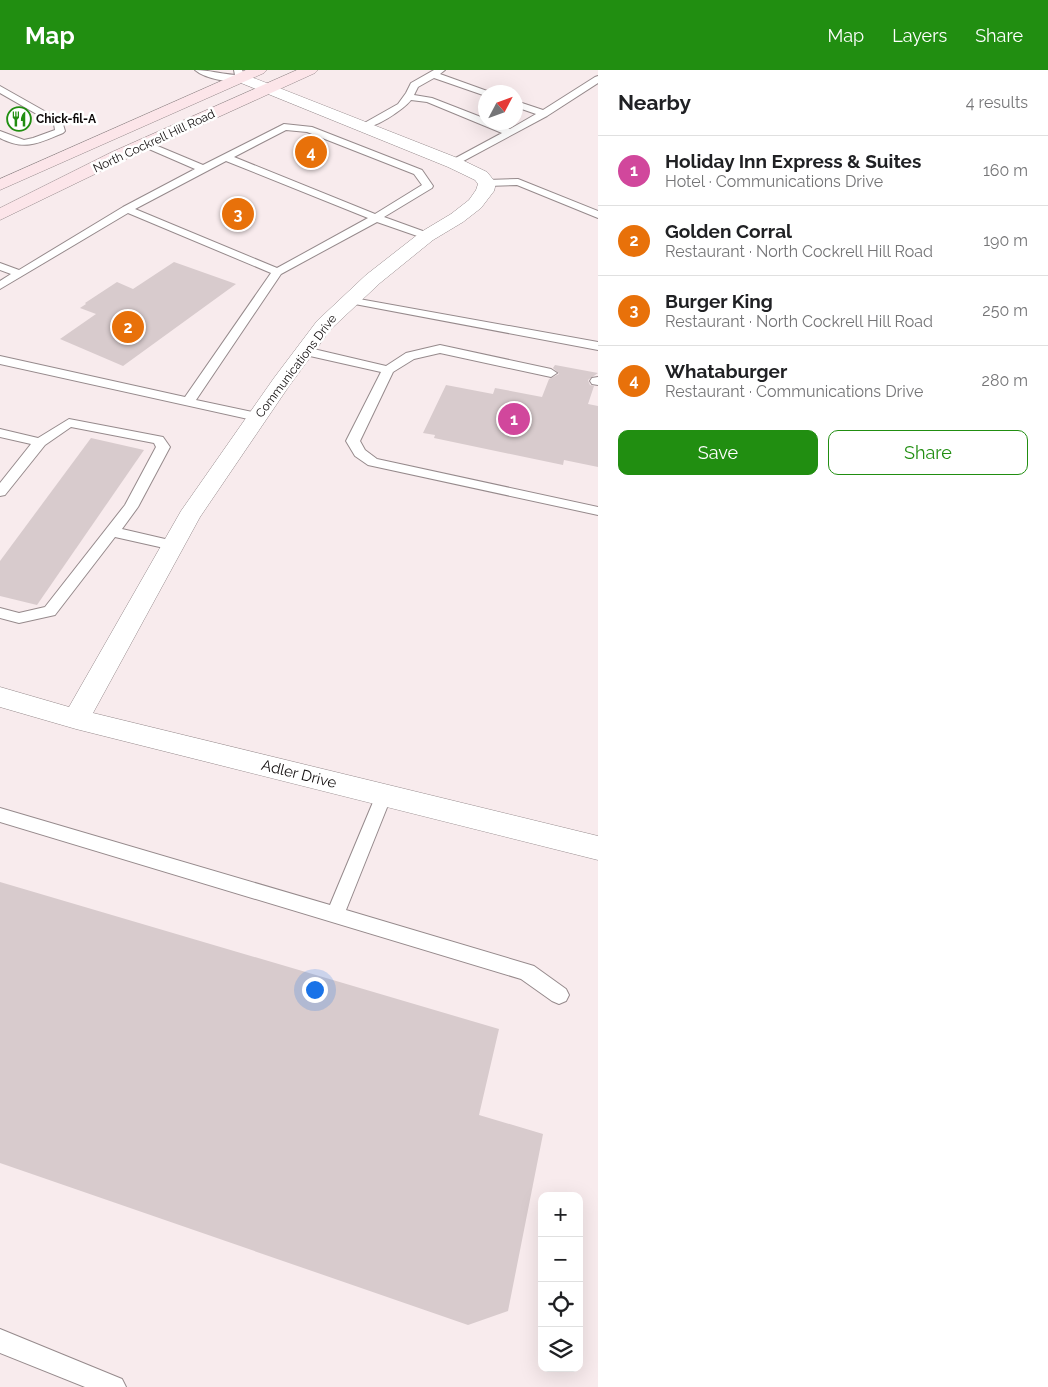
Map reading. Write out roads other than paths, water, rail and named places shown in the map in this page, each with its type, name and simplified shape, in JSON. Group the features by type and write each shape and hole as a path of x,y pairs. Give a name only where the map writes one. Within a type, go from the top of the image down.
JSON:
{"main road":[{"name":"North Cockrell Hill Road","path":"0,185 239,74 259,70"},
{"name":"North Cockrell Hill Road","path":"0,214 145,144 310,70"}],"street":[{"path":"239,74 268,89 454,163 481,176 487,183"},
{"name":"Communications Drive","path":"76,719 189,516 257,417 324,326 348,300 427,236 475,204 487,183"},
{"name":"Adler Drive","path":"0,697 76,719 598,848"}],"lane":[{"path":"199,70 217,77 239,74"},
{"path":"364,126 405,104 410,97 414,85 436,72 478,90"},
{"path":"454,163 544,114 598,79"},
{"path":"0,89 59,124 60,131 30,143 16,143 0,134"},
{"path":"410,97 429,100 509,132"},
{"path":"523,106 544,114"},
{"path":"0,286 127,209 284,127 309,129 418,172 428,186 376,218 277,272 188,402"},
{"path":"145,144 204,169"},
{"path":"226,157 376,218 427,236"},
{"path":"487,183 518,182 598,215"},
{"path":"127,209 277,272"},
{"path":"0,266 20,274"},
{"path":"348,300 598,346"},
{"path":"552,373 440,349 410,356 388,370 353,441 360,453 373,462 598,511"},
{"path":"305,351 388,370"},
{"path":"0,360 257,417"},
{"path":"0,492 40,442 69,423 158,440 163,447 131,507 50,611 19,618 0,613"},
{"path":"0,433 40,442"},
{"path":"111,531 173,545"},
{"path":"335,915 384,795"},
{"path":"0,815 527,972 559,996"},
{"path":"0,1340 114,1387"}],"place":[{"name":"Chick-fil-A","path":"19,119"},
{"name":"Whataburger","path":"311,152"},
{"name":"Burger King","path":"238,214"},
{"name":"Golden Corral","path":"128,327"},
{"name":"Holiday Inn Express & Suites","path":"514,419"}]}
